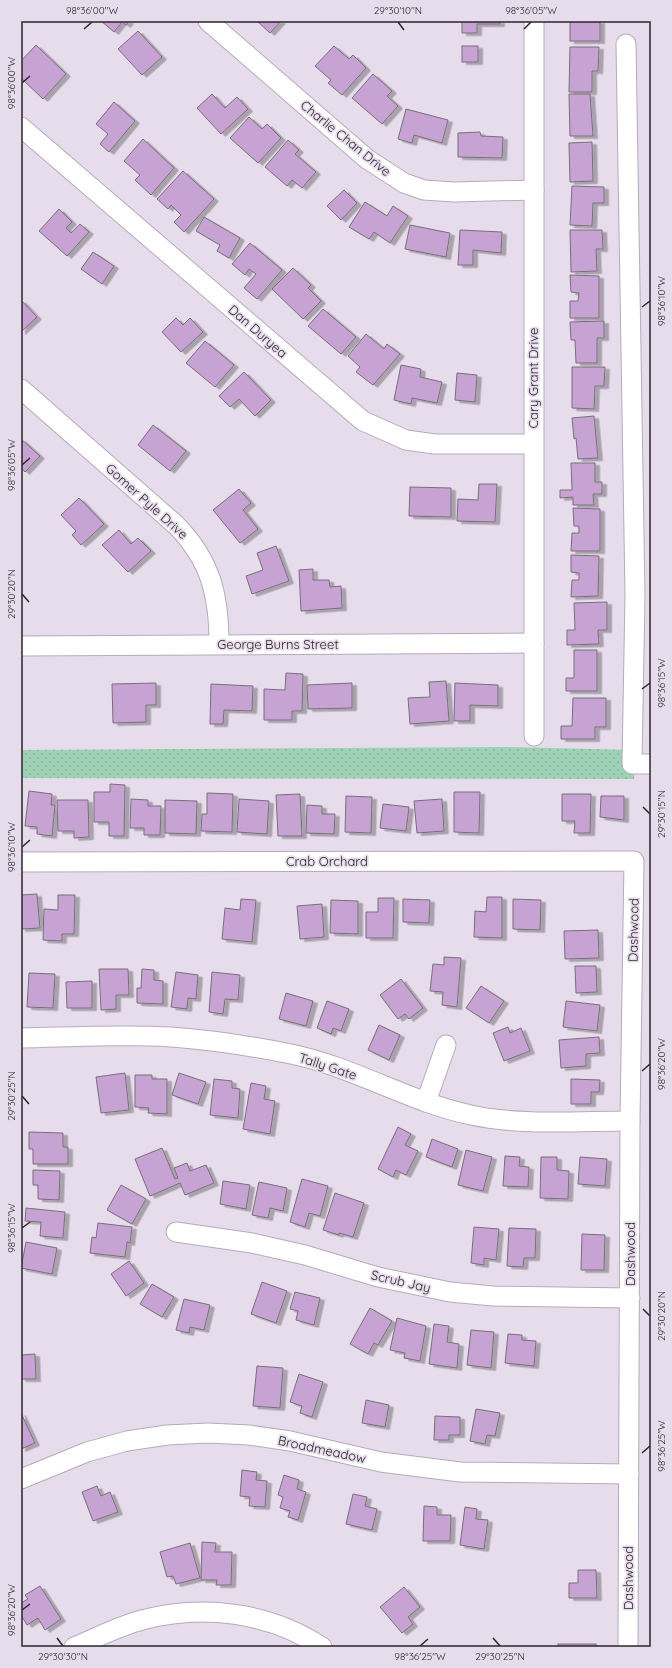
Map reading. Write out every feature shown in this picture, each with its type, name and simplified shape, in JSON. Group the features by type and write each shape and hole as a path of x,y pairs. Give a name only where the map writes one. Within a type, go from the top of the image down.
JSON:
{"street":[{"name":"Charlie Chan Drive","path":"208,21 367,159 404,183 424,190 454,192 534,190"},
{"name":"Cary Grant Drive","path":"534,21 534,736"},
{"path":"626,44 635,595 632,764 651,764"},
{"name":"Dan Duryea","path":"21,127 363,421 406,440 435,444 533,444"},
{"name":"Gomer Pyle Drive","path":"21,389 176,525 194,546 208,570 216,596 218,644"},
{"name":"George Burns Street","path":"21,646 534,643"},
{"name":"Crab Orchard","path":"21,862 634,861"},
{"name":"Dashwood","path":"628,1647 630,1121 634,861"},
{"name":"Tally Gate","path":"21,1038 169,1037 232,1043 294,1055 354,1074 426,1102 471,1115 498,1120 630,1121"},
{"path":"426,1102 446,1045"},
{"name":"Scrub Jay","path":"176,1232 252,1243 290,1251 378,1277 450,1292 493,1296 630,1298"},
{"name":"Broadmeadow","path":"21,1479 87,1452 127,1441 167,1435 208,1433 249,1435 290,1441 381,1462 460,1472 629,1474"},
{"path":"74,1647 141,1621 178,1613 208,1611 252,1617 274,1623 295,1632 322,1647"}],"green space":[{"path":"507,747 636,750 634,779 21,778 21,750"}],"building":[{"path":"101,21 129,21 126,25 122,22 114,32"},
{"path":"257,21 281,21 270,33"},
{"path":"462,21 500,21 500,24 477,24 477,33 462,33"},
{"path":"570,21 600,21 600,41 570,41"},
{"path":"138,31 162,57 142,75 118,49"},
{"path":"36,45 66,74 43,99 21,78 21,61"},
{"path":"334,46 349,59 353,55 366,68 342,95 328,83 331,80 315,66"},
{"path":"462,46 478,46 478,62 462,62"},
{"path":"570,47 599,47 598,71 592,71 592,92 569,92"},
{"path":"373,74 392,91 387,96 398,106 382,124 352,98"},
{"path":"212,94 225,108 237,97 248,109 221,134 197,108"},
{"path":"569,94 590,94 593,136 570,136"},
{"path":"114,102 135,121 109,152 100,144 108,134 96,124"},
{"path":"406,109 448,120 442,143 414,135 412,143 398,139"},
{"path":"249,117 262,129 267,124 281,138 258,163 230,138"},
{"path":"480,132 481,136 503,137 502,158 458,157 458,133"},
{"path":"143,139 174,168 151,195 135,180 140,175 124,161"},
{"path":"288,140 299,150 295,154 316,172 302,188 292,180 287,186 265,167"},
{"path":"592,142 593,181 570,182 569,143"},
{"path":"183,171 214,199 184,232 174,222 181,215 171,205 168,209 157,199"},
{"path":"572,186 604,187 604,203 593,203 592,226 570,225"},
{"path":"344,190 357,203 341,220 327,206"},
{"path":"365,202 387,216 393,206 408,216 390,243 374,232 369,239 349,227"},
{"path":"59,209 72,222 66,228 71,233 80,224 89,232 67,256 39,231"},
{"path":"204,217 240,238 229,258 217,251 220,245 196,231"},
{"path":"410,225 450,233 446,257 405,249"},
{"path":"460,230 502,232 501,253 473,250 473,265 458,265"},
{"path":"570,230 602,230 603,249 596,249 597,271 571,272"},
{"path":"250,243 282,270 257,299 244,288 256,274 249,269 245,275 232,264"},
{"path":"93,252 114,266 102,284 81,269"},
{"path":"293,268 311,285 308,288 321,301 303,319 272,289"},
{"path":"570,275 599,276 599,318 570,318 570,301 578,301 579,293 571,292"},
{"path":"21,300 37,317 21,332"},
{"path":"323,309 356,337 341,354 308,326"},
{"path":"176,318 183,325 190,318 203,332 181,352 162,332"},
{"path":"604,321 604,338 597,338 597,363 576,363 575,340 571,340 570,322"},
{"path":"366,334 384,349 387,344 400,354 373,385 356,372 360,367 348,356"},
{"path":"205,341 234,365 215,387 186,363"},
{"path":"401,365 421,369 420,377 442,382 437,403 412,398 411,404 394,400"},
{"path":"572,367 605,367 604,386 595,386 594,409 572,408"},
{"path":"244,372 271,400 255,416 239,399 230,407 219,396"},
{"path":"457,373 477,375 475,402 455,400"},
{"path":"594,416 598,458 578,459 572,418"},
{"path":"153,425 186,451 170,471 138,445"},
{"path":"21,439 40,456 25,472 21,468"},
{"path":"571,463 595,463 595,482 602,482 602,494 593,494 594,505 573,505 573,497 560,498 560,490 572,490"},
{"path":"479,484 497,484 495,522 457,521 458,499 478,500"},
{"path":"410,487 451,488 451,517 409,516"},
{"path":"239,489 251,503 243,510 258,529 240,543 213,510"},
{"path":"79,498 104,524 81,545 72,535 76,531 61,515"},
{"path":"573,508 600,509 600,551 571,551 572,533 579,533 579,526 574,526"},
{"path":"119,530 131,544 138,538 151,551 128,572 102,545"},
{"path":"276,546 289,581 252,594 246,576 263,570 257,553"},
{"path":"571,555 599,556 598,596 571,597 572,580 579,580 579,573 571,572"},
{"path":"313,569 313,580 329,580 330,587 341,586 342,608 301,611 299,570"},
{"path":"607,602 607,630 598,630 599,644 567,645 567,630 575,630 574,603"},
{"path":"574,650 597,650 597,691 566,691 566,678 574,678"},
{"path":"286,673 303,674 302,711 292,711 292,720 264,720 264,689 285,690"},
{"path":"446,681 449,721 410,724 408,698 430,697 429,682"},
{"path":"156,683 156,705 146,705 146,722 113,723 112,684"},
{"path":"352,683 352,708 308,709 307,685"},
{"path":"455,683 498,685 498,706 470,705 470,721 454,721"},
{"path":"211,684 253,686 252,711 224,710 223,724 210,724"},
{"path":"573,698 606,698 606,727 595,727 595,739 561,739 561,726 572,726"},
{"path":"110,784 125,785 124,836 109,836 109,822 94,822 94,792 110,792"},
{"path":"29,791 52,794 51,805 55,805 52,836 37,834 37,827 25,826"},
{"path":"454,792 480,792 479,833 454,832"},
{"path":"207,793 233,794 232,832 201,831 202,814 207,814"},
{"path":"300,794 302,836 278,836 276,795"},
{"path":"562,794 591,794 590,833 574,833 575,821 562,821"},
{"path":"346,796 372,797 371,833 345,832"},
{"path":"601,796 624,796 624,820 600,817"},
{"path":"131,799 148,800 148,806 161,806 160,835 144,835 144,828 130,828"},
{"path":"239,799 269,801 267,834 237,832"},
{"path":"442,799 444,831 417,833 414,801"},
{"path":"57,800 88,800 89,837 74,838 74,831 58,831"},
{"path":"165,800 197,801 196,834 165,833"},
{"path":"383,804 409,807 406,831 380,828"},
{"path":"307,805 322,806 322,814 335,814 334,834 306,833"},
{"path":"37,894 40,928 21,929 21,895"},
{"path":"58,895 75,895 74,934 62,934 62,941 43,940 44,909 58,910"},
{"path":"487,897 502,897 502,938 474,937 475,911 486,912"},
{"path":"378,898 394,898 393,938 366,938 366,912 378,912"},
{"path":"241,899 256,900 252,942 222,939 225,908 240,910"},
{"path":"403,899 430,900 429,923 403,922"},
{"path":"513,899 541,900 540,930 513,929"},
{"path":"331,900 358,901 358,934 330,933"},
{"path":"322,904 324,937 300,939 297,906"},
{"path":"598,930 599,958 565,959 564,931"},
{"path":"444,957 461,958 457,1007 442,1005 443,992 430,991 433,964 444,965"},
{"path":"575,966 596,966 597,992 576,993"},
{"path":"99,969 128,969 129,995 116,995 116,1009 101,1010"},
{"path":"142,969 154,970 154,980 163,981 163,1004 137,1003 137,988 141,988"},
{"path":"176,972 198,975 196,999 188,998 187,1009 171,1007"},
{"path":"212,972 240,975 238,1000 225,999 223,1014 209,1012"},
{"path":"29,973 55,974 53,1008 27,1007"},
{"path":"401,979 423,1008 409,1019 405,1014 398,1019 380,995"},
{"path":"92,981 92,1008 67,1008 66,982"},
{"path":"481,986 504,1001 489,1023 466,1008"},
{"path":"286,993 313,1001 306,1026 279,1019"},
{"path":"327,1001 349,1009 341,1031 333,1028 331,1034 317,1028"},
{"path":"566,1001 600,1005 597,1031 563,1027"},
{"path":"379,1025 400,1035 389,1060 368,1050"},
{"path":"508,1027 510,1033 521,1028 530,1051 504,1061 493,1033"},
{"path":"599,1037 600,1053 586,1054 586,1066 561,1068 559,1040"},
{"path":"125,1073 129,1110 101,1113 96,1077"},
{"path":"179,1073 206,1082 198,1104 172,1095"},
{"path":"135,1075 152,1075 152,1079 167,1079 167,1114 148,1113 149,1108 135,1107"},
{"path":"214,1079 232,1081 232,1088 240,1089 238,1118 210,1115"},
{"path":"571,1079 600,1080 599,1092 591,1092 591,1104 571,1104"},
{"path":"251,1083 266,1086 264,1099 275,1101 270,1134 243,1129"},
{"path":"398,1127 411,1134 405,1145 418,1151 406,1175 396,1170 393,1177 378,1169"},
{"path":"29,1132 63,1133 63,1147 68,1147 68,1164 33,1164 33,1149 29,1149"},
{"path":"432,1139 458,1149 452,1167 426,1157"},
{"path":"162,1148 175,1179 178,1178 174,1168 187,1163 190,1171 206,1165 214,1183 185,1195 180,1183 150,1196 135,1159"},
{"path":"466,1150 492,1157 483,1191 458,1185"},
{"path":"505,1156 520,1157 519,1166 529,1167 528,1187 503,1186"},
{"path":"541,1157 557,1157 557,1170 569,1171 568,1199 540,1198"},
{"path":"580,1157 607,1159 605,1186 578,1184"},
{"path":"33,1170 60,1171 59,1200 38,1199 38,1185 33,1185"},
{"path":"302,1179 328,1186 320,1216 309,1213 305,1227 290,1222"},
{"path":"223,1181 250,1185 246,1209 220,1204"},
{"path":"259,1182 287,1188 283,1211 270,1208 268,1218 252,1215"},
{"path":"121,1185 146,1199 132,1224 107,1210"},
{"path":"335,1193 364,1203 353,1237 339,1233 339,1235 323,1230"},
{"path":"26,1208 65,1212 63,1238 40,1236 41,1222 25,1221"},
{"path":"98,1223 132,1227 130,1243 127,1242 125,1257 90,1253 92,1237 96,1238"},
{"path":"474,1227 499,1229 496,1260 484,1258 484,1265 471,1263"},
{"path":"509,1228 536,1229 535,1258 524,1258 523,1267 507,1266"},
{"path":"582,1234 605,1235 604,1270 581,1270"},
{"path":"26,1242 57,1248 52,1274 21,1268"},
{"path":"129,1261 144,1283 126,1296 111,1274"},
{"path":"262,1282 287,1291 276,1323 251,1314"},
{"path":"152,1284 174,1297 162,1317 140,1304"},
{"path":"295,1292 320,1298 314,1325 296,1320 298,1311 290,1309"},
{"path":"184,1299 210,1305 204,1330 190,1327 189,1333 176,1330"},
{"path":"370,1308 392,1321 378,1345 374,1343 368,1354 350,1344"},
{"path":"397,1318 426,1326 420,1361 404,1358 405,1353 390,1350"},
{"path":"434,1324 449,1326 447,1342 459,1344 457,1368 429,1364"},
{"path":"471,1330 494,1332 491,1368 467,1365"},
{"path":"508,1334 522,1335 522,1340 536,1341 534,1366 505,1363"},
{"path":"35,1354 36,1379 21,1379 21,1355"},
{"path":"257,1366 283,1368 280,1408 253,1406"},
{"path":"299,1374 323,1382 312,1417 300,1413 302,1406 290,1402"},
{"path":"366,1400 389,1405 385,1427 362,1423"},
{"path":"476,1409 500,1413 495,1436 487,1435 485,1444 470,1441"},
{"path":"21,1413 35,1443 21,1449"},
{"path":"435,1416 460,1417 460,1435 449,1435 449,1440 434,1440"},
{"path":"242,1470 257,1472 256,1480 267,1481 265,1507 249,1506 250,1497 240,1496"},
{"path":"284,1475 299,1480 297,1489 306,1492 298,1520 288,1517 290,1511 280,1508 283,1497 278,1495"},
{"path":"97,1486 101,1496 110,1492 118,1512 93,1521 82,1492"},
{"path":"353,1494 367,1497 365,1506 377,1509 372,1530 346,1524"},
{"path":"424,1506 437,1507 437,1515 451,1515 450,1541 423,1541"},
{"path":"465,1507 477,1509 476,1519 488,1520 484,1549 460,1545"},
{"path":"202,1542 216,1543 215,1552 232,1552 231,1585 216,1585 217,1580 201,1580"},
{"path":"190,1543 200,1578 176,1584 173,1576 167,1577 160,1552"},
{"path":"578,1570 596,1570 597,1598 569,1598 569,1583 578,1583"},
{"path":"40,1586 61,1619 45,1630 38,1618 27,1625 21,1615 21,1603 28,1599 25,1595"},
{"path":"404,1587 420,1607 408,1617 413,1624 402,1633 380,1607"},
{"path":"558,1644 596,1644 596,1647 558,1647"}]}
